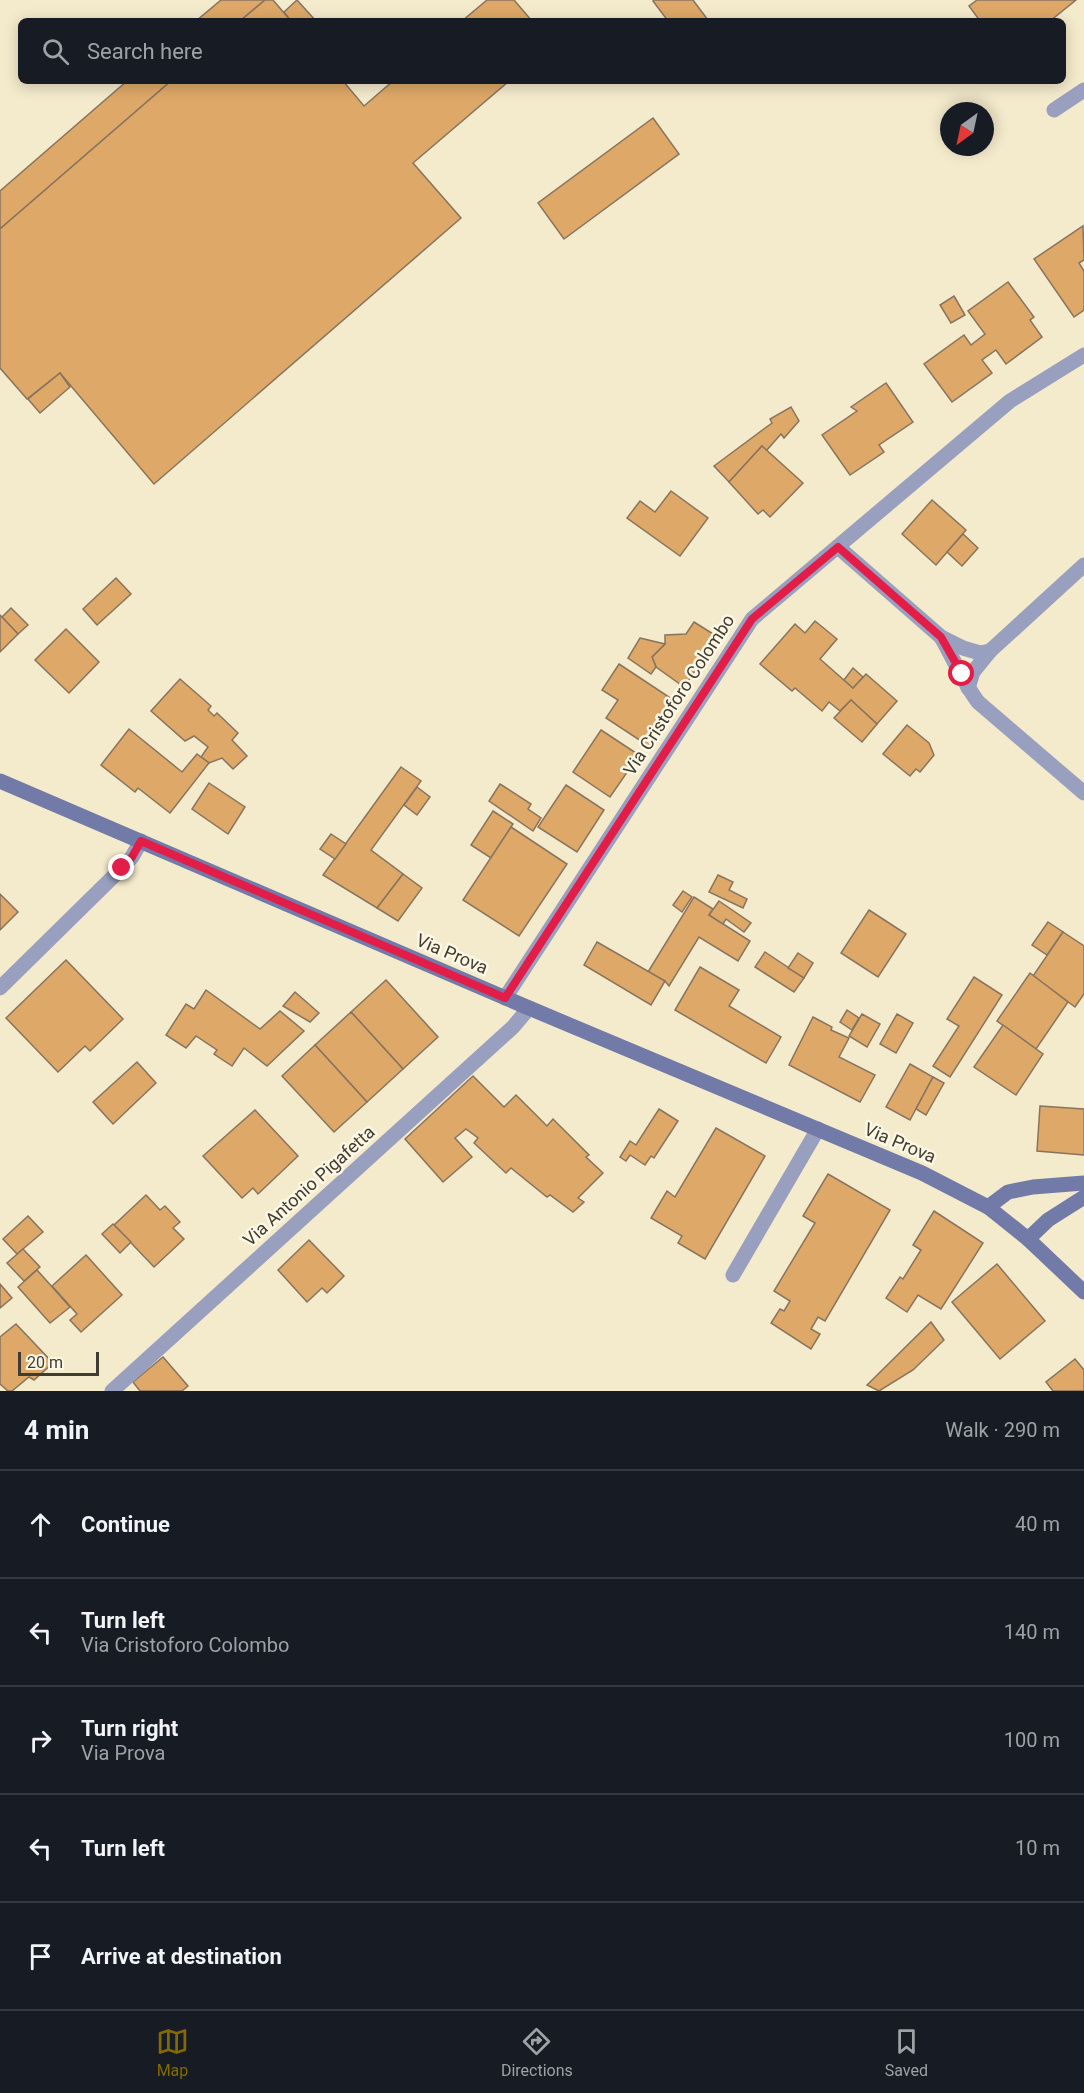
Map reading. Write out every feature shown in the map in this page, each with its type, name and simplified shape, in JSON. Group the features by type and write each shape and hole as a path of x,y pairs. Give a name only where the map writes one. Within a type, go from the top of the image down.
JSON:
{"main road":[{"name":"Via Prova","path":"0,781 505,998 922,1173 988,1206 1028,1239 1084,1292"},
{"path":"988,1206 1008,1192 1033,1187 1084,1183"},
{"path":"1028,1239 1048,1220 1084,1197"}],"street":[{"path":"1054,110 1084,90"},
{"name":"Via Cristoforo Colombo","path":"505,998 752,619 1010,401 1084,355"},
{"path":"838,547 941,637 963,648 981,653 990,651"},
{"path":"968,688 973,672 990,651 1084,565"},
{"path":"941,637 978,702 1084,793"},
{"path":"0,988 122,868 132,857 141,841"},
{"name":"Via Antonio Pigafetta","path":"112,1391 513,1027 529,1008"},
{"path":"733,1275 818,1129"}],"building":[{"path":"221,0 265,0 244,18 200,18"},
{"path":"265,0 273,0 288,18 244,18"},
{"path":"297,0 313,18 289,18 284,12"},
{"path":"487,0 514,0 529,18 466,18"},
{"path":"693,0 706,18 666,18 653,1"},
{"path":"977,0 1076,0 1054,18 978,18 969,6"},
{"path":"124,84 168,84 0,229 0,191"},
{"path":"168,84 346,84 364,106 390,84 505,84 413,163 461,218 154,484 60,373 27,399 0,368 0,229"},
{"path":"653,118 679,154 564,239 538,203"},
{"path":"1083,226 1084,260 1079,263 1084,271 1084,310 1074,317 1034,259"},
{"path":"1008,282 1034,317 1030,320 1042,337 1006,364 996,350 982,360 992,373 952,402 924,364 964,335 971,345 985,334 968,311"},
{"path":"954,296 965,315 951,323 940,305"},
{"path":"60,373 70,387 40,413 28,399"},
{"path":"886,383 913,422 879,445 884,452 850,475 822,435 857,411 851,407"},
{"path":"791,407 799,421 784,438 781,434 766,451 762,446 729,482 714,466 772,423 770,419"},
{"path":"762,446 803,483 770,517 763,510 758,514 729,482"},
{"path":"671,491 708,518 680,556 627,518 640,501 655,512"},
{"path":"932,500 966,530 936,565 902,534"},
{"path":"963,534 978,548 962,566 947,552"},
{"path":"116,578 131,594 97,625 83,609"},
{"path":"11,608 28,625 18,634 2,617"},
{"path":"0,615 18,634 0,652"},
{"path":"815,621 837,639 820,659 853,688 866,674 897,701 877,724 851,700 840,711 829,702 822,711 795,688 792,691 760,664 795,624 805,633"},
{"path":"694,622 718,637 684,687 656,667 652,657 665,644 665,635 686,634"},
{"path":"66,629 99,662 69,693 35,660"},
{"path":"640,638 665,644 652,657 656,667 651,674 628,658"},
{"path":"619,664 678,703 650,747 606,718 618,700 602,690"},
{"path":"853,668 863,677 853,688 844,680"},
{"path":"180,679 211,706 208,710 214,716 217,713 238,733 232,740 247,756 233,769 222,758 209,763 201,757 208,747 194,736 185,741 151,711"},
{"path":"851,700 877,724 862,742 834,718"},
{"path":"907,725 929,743 934,755 920,772 916,769 910,776 883,754"},
{"path":"129,729 182,772 197,754 209,763 170,813 138,788 135,792 101,765"},
{"path":"601,730 639,755 610,797 573,772"},
{"path":"401,767 421,781 371,850 403,874 377,908 323,875"},
{"path":"209,783 245,807 228,834 192,809"},
{"path":"500,784 531,804 528,809 541,818 533,831 489,801"},
{"path":"566,785 604,810 577,852 538,827"},
{"path":"417,787 430,797 417,815 404,805"},
{"path":"493,811 513,824 491,858 471,845"},
{"path":"511,827 567,864 519,936 463,900"},
{"path":"331,834 346,844 335,859 320,849"},
{"path":"403,874 422,888 398,921 377,908"},
{"path":"718,875 733,882 729,890 747,899 743,908 709,892"},
{"path":"683,891 692,897 682,912 673,905"},
{"path":"0,894 18,912 0,930"},
{"path":"694,897 713,909 709,915 750,941 738,961 699,937 669,986 665,981 648,972"},
{"path":"719,901 751,923 744,932 726,919 723,924 709,915"},
{"path":"869,910 906,934 878,977 841,953"},
{"path":"1048,922 1063,932 1047,955 1032,945"},
{"path":"1063,932 1084,946 1084,994 1075,1007 1033,976"},
{"path":"597,942 665,981 651,1005 584,965"},
{"path":"765,952 804,978 794,992 755,967"},
{"path":"798,953 813,963 804,978 788,968"},
{"path":"66,960 123,1019 90,1051 85,1046 58,1072 6,1018"},
{"path":"700,967 739,990 729,1006 781,1037 766,1063 675,1010"},
{"path":"1030,973 1068,1002 1036,1049 997,1021"},
{"path":"974,977 1002,995 950,1077 933,1066 959,1026 947,1019"},
{"path":"386,980 438,1037 403,1069 351,1012"},
{"path":"206,990 260,1029 280,1011 304,1031 267,1066 244,1048 232,1066 214,1054 217,1050 196,1036 186,1048 166,1035 186,1004 194,1009"},
{"path":"295,992 319,1013 310,1022 283,1006"},
{"path":"847,1010 859,1018 852,1030 840,1022"},
{"path":"351,1012 403,1069 367,1102 315,1045"},
{"path":"862,1014 880,1024 867,1047 849,1036"},
{"path":"897,1014 913,1023 896,1053 880,1044"},
{"path":"813,1017 832,1027 831,1030 849,1038 839,1057 875,1075 860,1102 789,1065"},
{"path":"1003,1025 1043,1054 1016,1095 974,1067"},
{"path":"315,1045 367,1102 334,1132 282,1076"},
{"path":"137,1062 156,1083 113,1124 93,1102"},
{"path":"910,1064 933,1077 910,1120 886,1107"},
{"path":"473,1076 504,1107 516,1095 547,1126 553,1119 589,1155 586,1157 603,1173 578,1198 584,1202 573,1212 550,1195 547,1197 511,1168 506,1173 474,1143 478,1138 466,1129 455,1138 472,1157 443,1182 405,1139"},
{"path":"933,1077 944,1083 926,1115 916,1109"},
{"path":"1040,1106 1084,1109 1084,1155 1037,1151"},
{"path":"659,1109 678,1121 654,1158 651,1156 645,1165 630,1155 626,1161 620,1157 630,1141 636,1145"},
{"path":"255,1110 298,1156 258,1194 253,1188 242,1198 203,1156"},
{"path":"716,1128 765,1156 705,1259 678,1243 682,1236 651,1218 667,1191 675,1197"},
{"path":"828,1174 890,1210 825,1321 818,1317 811,1329 820,1334 811,1349 771,1323 780,1309 784,1311 790,1301 774,1291 815,1223 803,1216"},
{"path":"146,1195 160,1210 165,1206 180,1222 173,1228 184,1239 154,1267 114,1225"},
{"path":"934,1211 983,1243 941,1309 918,1295 907,1312 886,1298 900,1277 903,1279 921,1250 913,1245"},
{"path":"28,1216 43,1232 17,1254 3,1239"},
{"path":"113,1224 131,1242 120,1253 102,1234"},
{"path":"309,1240 344,1276 327,1293 322,1288 307,1302 278,1270"},
{"path":"23,1249 40,1267 24,1281 7,1263"},
{"path":"86,1255 122,1295 81,1332 70,1320 77,1314 52,1286"},
{"path":"997,1264 1045,1321 1000,1359 952,1302"},
{"path":"37,1270 70,1307 50,1323 18,1287"},
{"path":"0,1284 12,1298 0,1308"},
{"path":"931,1322 944,1340 913,1370 879,1391 867,1385"},
{"path":"16,1324 53,1363 34,1380 29,1377 12,1391 8,1391 0,1384 0,1337"},
{"path":"163,1357 188,1386 182,1391 140,1391 133,1382"},
{"path":"1075,1359 1084,1370 1084,1391 1053,1391 1046,1382"}],"route":[{"path":"122,868 132,857 141,841 505,998 752,619 838,547 941,637 962,674"}]}
